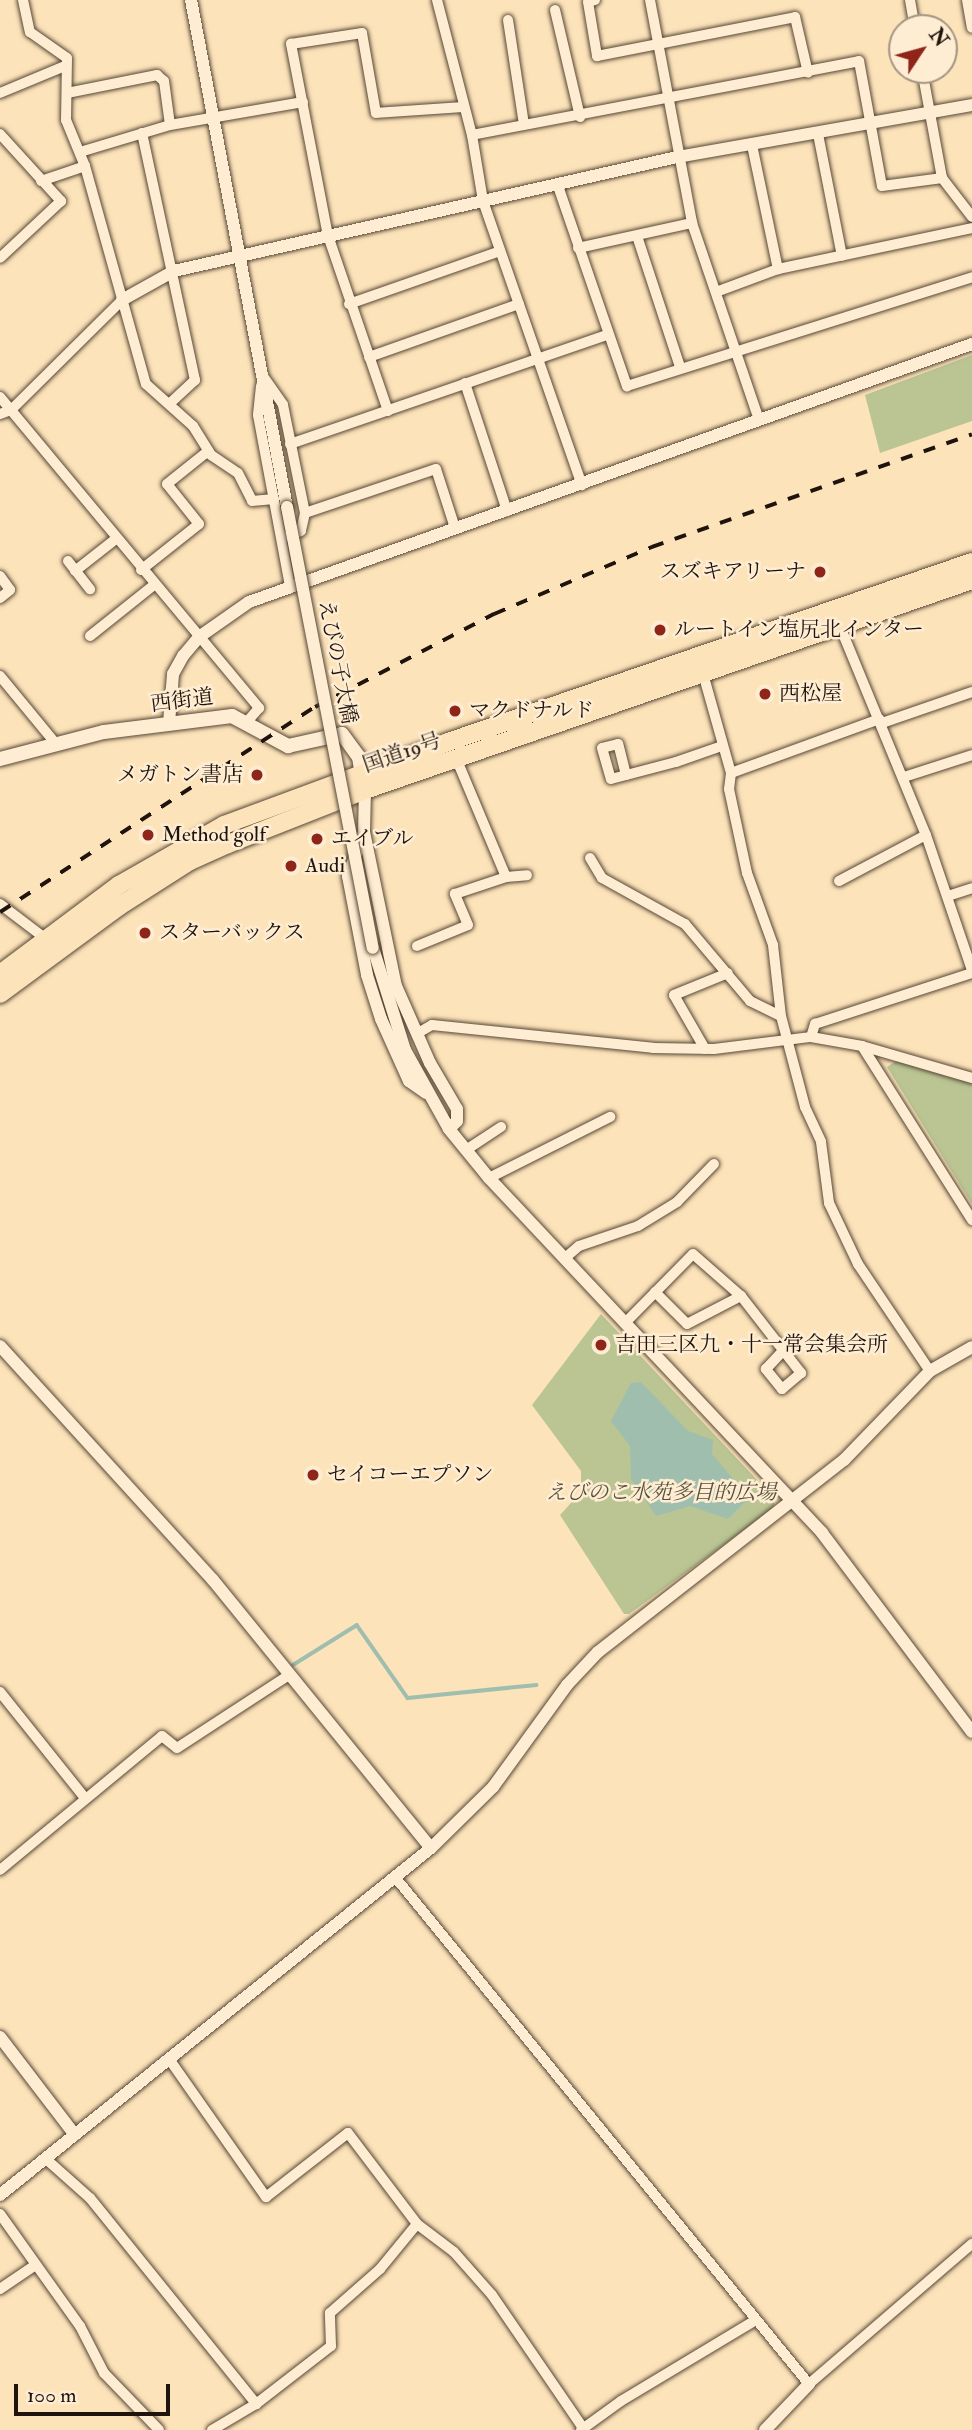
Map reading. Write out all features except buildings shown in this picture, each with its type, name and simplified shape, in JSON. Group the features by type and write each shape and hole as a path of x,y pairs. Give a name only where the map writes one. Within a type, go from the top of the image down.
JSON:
{"highway":[{"name":"国道19号","path":"837,618 972,562"},
{"name":"国道19号","path":"0,974 46,939 185,845 224,825 363,782 837,618 972,580"},
{"name":"国道19号","path":"0,995 118,907 190,861 363,782 456,758 700,664"}],"main road":[{"name":"西街道","path":"0,759 57,744 169,723 232,716 297,747 324,735 342,734 353,745 363,782"}],"street":[{"path":"23,0 30,33 67,58 66,120 85,166 146,384 155,397 170,402 208,451 237,474 252,501 274,499"},
{"name":"えびの子大橋","path":"191,0 286,507 373,948 390,1011 429,1096"},
{"path":"437,0 462,107 472,135 483,201 582,485"},
{"path":"595,0 588,2 597,56 795,17 808,72"},
{"path":"650,0 677,158 692,223 759,421"},
{"path":"967,0 972,28"},
{"path":"555,10 580,117"},
{"path":"508,20 524,125"},
{"path":"388,411 349,304 328,236 291,44 362,33 376,113 462,107"},
{"path":"472,135 668,101 859,61 882,186 942,178"},
{"path":"0,93 65,66"},
{"path":"67,93 157,75 164,81 170,125"},
{"path":"925,84 942,178 972,217"},
{"path":"79,152 170,125 303,102"},
{"path":"0,414 11,410 122,300 174,271 677,158 869,126 931,111 972,105"},
{"path":"142,133 174,271 195,380 170,402"},
{"path":"0,134 61,201 0,258"},
{"path":"818,134 842,256"},
{"path":"752,145 778,269"},
{"path":"41,181 85,166"},
{"path":"558,186 607,335 627,386 680,367 972,277"},
{"path":"578,247 692,223"},
{"path":"716,292 778,269 972,228"},
{"path":"637,236 680,367"},
{"path":"349,304 500,251"},
{"path":"369,357 519,304"},
{"path":"290,444 607,335"},
{"path":"169,723 173,674 199,637 236,609 290,586 582,485 972,344"},
{"path":"263,376 283,405 305,513 301,531 281,539"},
{"path":"263,376 258,415 290,586"},
{"path":"465,383 507,511"},
{"path":"0,397 258,708 247,722"},
{"path":"141,570 199,524 167,484 208,451"},
{"path":"305,513 436,469 455,528"},
{"path":"75,571 117,538"},
{"path":"68,561 90,589"},
{"path":"0,576 10,590 0,598"},
{"path":"90,636 154,585"},
{"path":"811,1037 814,1024 972,967 904,777 837,618"},
{"path":"700,664 731,773 729,789 747,873 774,945 781,1016 805,1107 821,1143 829,1203 858,1264 930,1371"},
{"path":"0,676 57,744"},
{"path":"731,773 972,692"},
{"path":"626,775 722,746"},
{"path":"904,777 972,755"},
{"path":"456,758 506,877"},
{"path":"363,782 364,832 396,986 457,1109 457,1121 449,1129"},
{"path":"364,832 348,876 367,975 380,1019 409,1081 429,1096 449,1129 489,1178 822,1533 972,1731"},
{"path":"839,881 926,835"},
{"path":"590,858 602,878 685,924 750,1000 781,1016"},
{"path":"417,946 468,925 455,894 506,877 527,875"},
{"path":"948,896 972,888"},
{"path":"0,904 46,939"},
{"path":"705,1049 674,995 728,973"},
{"path":"418,1033 432,1025 705,1049 788,1043 811,1037 862,1046 972,1078"},
{"path":"862,1046 972,1220"},
{"path":"489,1178 610,1116"},
{"path":"466,1150 501,1127"},
{"path":"565,1258 579,1246 638,1226 677,1202 714,1164"},
{"path":"626,1322 693,1254 741,1296 783,1351"},
{"path":"655,1292 687,1324 741,1296"},
{"path":"0,1346 174,1535 431,1848"},
{"path":"0,2195 431,1848 493,1787 567,1685 598,1652 792,1501 879,1427 930,1371 972,1347"},
{"path":"0,1870 162,1736 177,1748 289,1675"},
{"path":"0,1692 85,1798"},
{"path":"395,1877 809,2384"},
{"path":"0,2037 75,2135"},
{"path":"169,2059 266,2197 348,2133 417,2224 454,2252 492,2295 582,2429 756,2320"},
{"path":"46,2159 90,2198 256,2404"},
{"path":"0,2214 34,2266 80,2326 104,2373 159,2430"},
{"path":"212,2430 256,2404 331,2346 330,2313 380,2269 417,2224"},
{"path":"765,2430 809,2384 972,2244"},
{"path":"0,2288 34,2266"}],"green space":[{"path":"972,355 972,421 880,453 865,395"},
{"path":"901,1058 972,1079 972,1204 887,1067"},
{"name":"えびのこ水苑多目的広場","path":"601,1314 774,1498 774,1508 629,1614 624,1614 560,1515 581,1492 581,1471 532,1405"}],"shaded area":[{"path":"641,1382 688,1431 713,1440 712,1454 749,1498 728,1519 690,1506 656,1516 631,1479 630,1446 611,1421 631,1383"}],"waterway":[{"path":"293,1665 357,1625 408,1698 536,1685"}],"railway":[{"path":"0,912 315,707 494,614 652,547 972,434"}],"place":[{"name":"スズキアリーナ","path":"820,572"},
{"name":"ルートイン塩尻北インター","path":"660,630"},
{"name":"西松屋","path":"765,694"},
{"name":"マクドナルド","path":"455,711"},
{"name":"メガトン書店","path":"257,775"},
{"name":"Method golf","path":"148,835"},
{"name":"エイブル","path":"317,839"},
{"name":"Audi","path":"291,866"},
{"name":"スターバックス","path":"145,933"},
{"name":"吉田三区九・十一常会集会所","path":"601,1345"},
{"name":"セイコーエプソン","path":"313,1475"}]}
